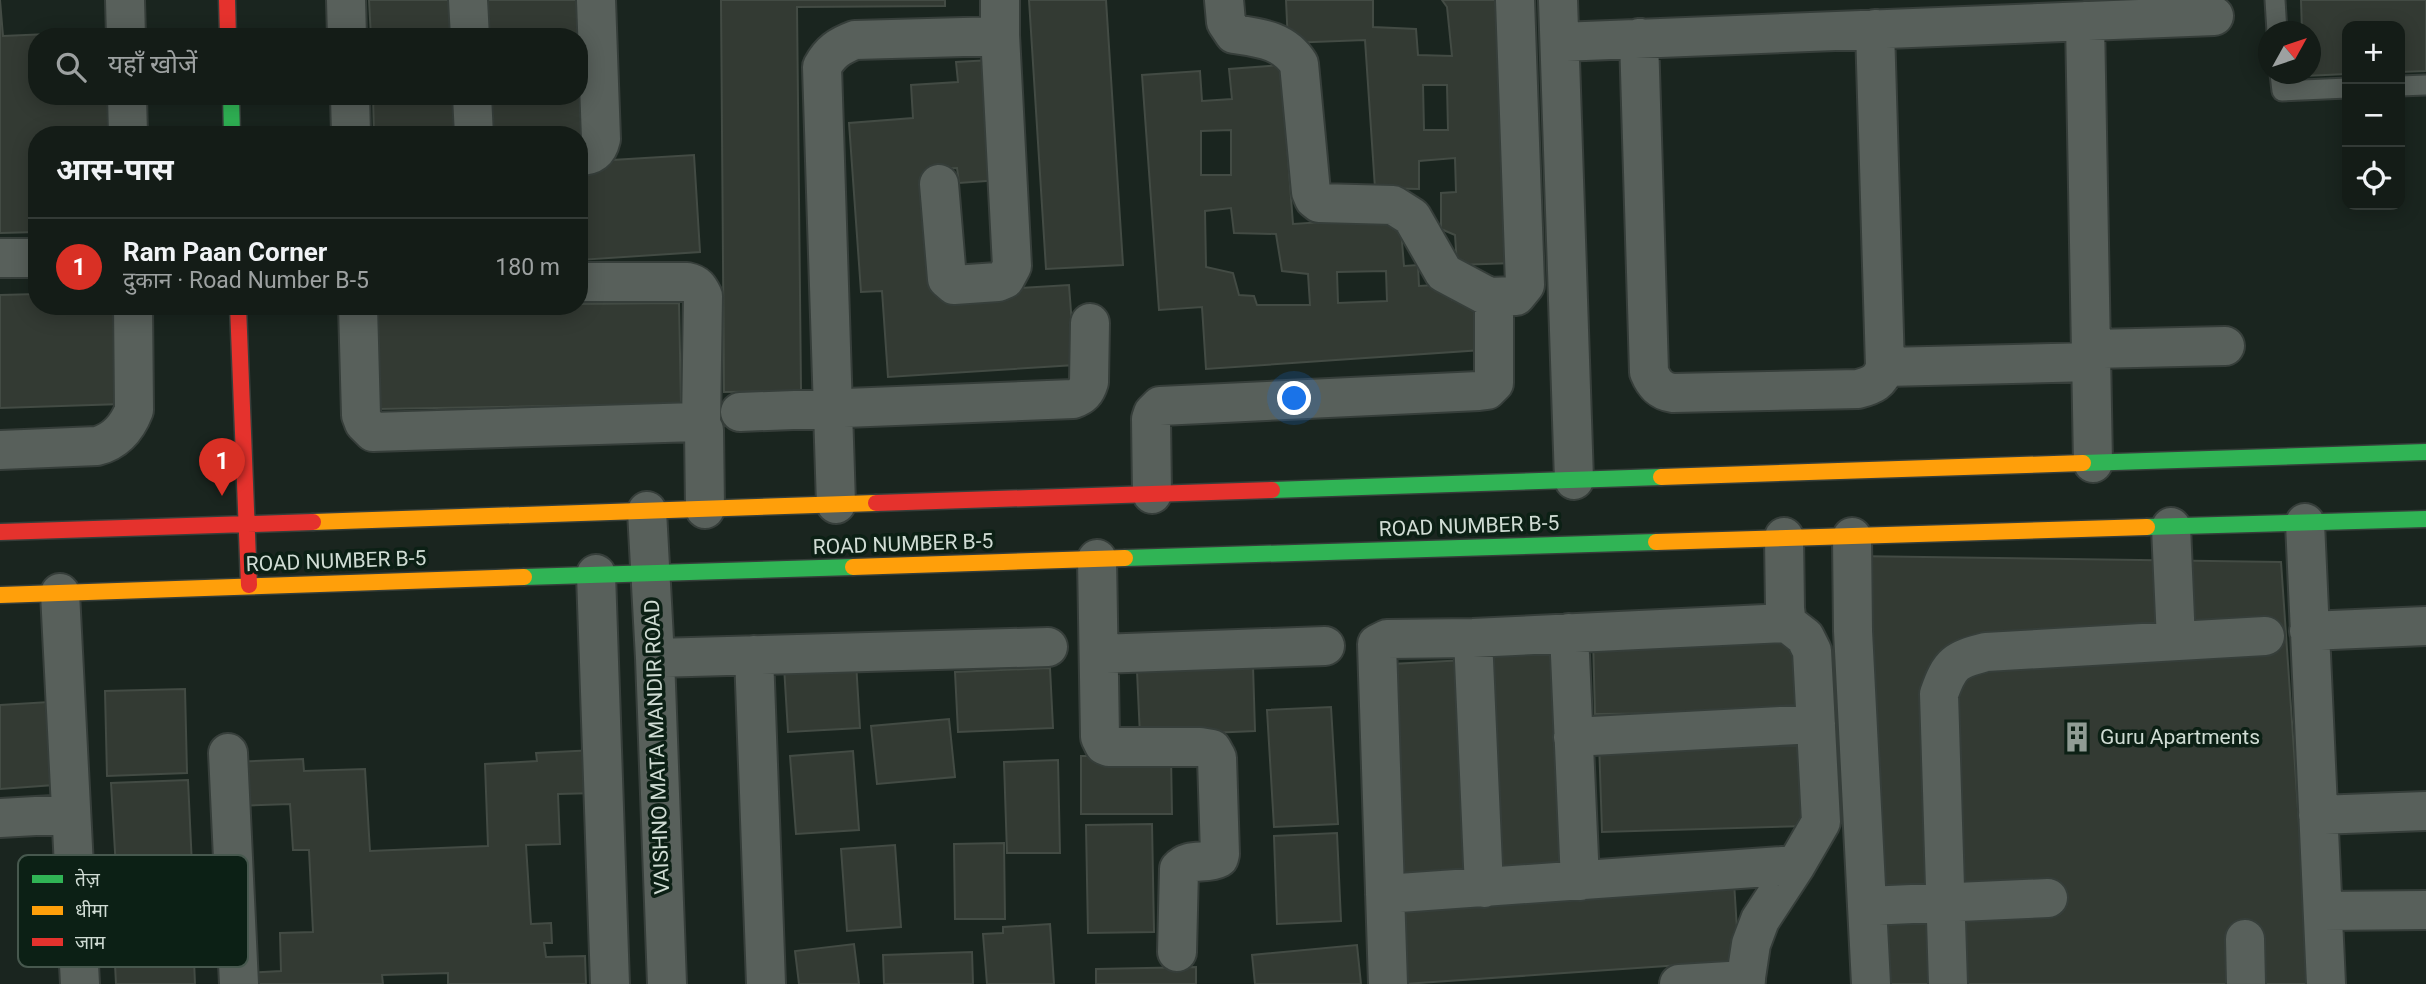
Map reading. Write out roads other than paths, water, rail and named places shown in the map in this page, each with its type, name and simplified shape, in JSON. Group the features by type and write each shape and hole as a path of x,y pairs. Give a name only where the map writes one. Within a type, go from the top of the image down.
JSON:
{"street":[{"path":"125,0 126,28"},
{"path":"227,0 228,28"},
{"path":"346,0 347,28"},
{"path":"468,0 470,28"},
{"path":"588,156 596,152 601,139 596,0"},
{"path":"1224,0 1226,22 1234,34 1274,42 1293,55 1299,64 1311,192 1314,199 1319,203 1393,205 1412,217 1444,273 1489,297 1516,296 1525,285 1514,0"},
{"path":"1558,0 1574,480"},
{"path":"1560,42 2214,16"},
{"path":"836,504 822,67 828,56 840,46 855,40 1000,17 1012,266 1004,279 998,282 954,285 947,279 939,184"},
{"path":"2085,22 2093,463"},
{"path":"1639,38 1648,372 1653,381 1663,391 1673,393 1858,389 1872,386 1881,379 1885,367 1875,29"},
{"path":"128,105 128,126"},
{"path":"231,105 232,126"},
{"path":"349,105 351,126"},
{"path":"472,105 474,126"},
{"path":"0,258 28,258"},
{"path":"588,282 687,282 700,288 703,296 701,425 704,430 705,509"},
{"path":"1152,494 1151,419 1156,408 1160,406 1479,391 1492,387 1494,306 1489,297"},
{"path":"0,450 97,446 109,443 121,432 134,410 133,315"},
{"path":"238,315 249,585"},
{"path":"358,315 361,415 373,432 690,422 701,425"},
{"path":"740,412 1073,399 1086,391 1089,382 1090,323"},
{"path":"1885,367 2225,346"},
{"path":"0,531 2426,452"},
{"name":"VAISHNO MATA MANDIR ROAD","path":"647,510 667,984"},
{"name":"ROAD NUMBER B-5","path":"0,595 650,572 2426,519"},
{"path":"2305,523 2326,984"},
{"path":"2171,527 2176,642"},
{"path":"1679,984 1746,982 1751,944 1760,920 1821,822 1811,646 1805,637 1787,623 1784,609 1795,537"},
{"path":"1852,537 1853,631 1871,984"},
{"path":"1097,559 1100,737 1104,745 1200,747 1212,749 1217,758 1220,854 1214,861 1187,862 1179,869 1177,952"},
{"path":"596,574 610,984"},
{"path":"60,593 73,855"},
{"path":"1388,984 1377,644 1387,639 1473,638 1787,623"},
{"path":"2309,631 2426,626"},
{"path":"1569,633 1580,881"},
{"path":"1948,984 1940,694 1947,671 1963,658 1986,652 2266,636"},
{"path":"1473,638 1484,888"},
{"path":"1099,654 1325,646"},
{"path":"655,657 1048,647"},
{"path":"754,655 766,984"},
{"path":"1573,737 1816,724"},
{"path":"229,752 233,855"},
{"path":"2318,815 2426,811"},
{"path":"0,818 71,814"},
{"path":"1385,894 1796,865"},
{"path":"1867,906 2048,898"},
{"path":"2323,911 2426,910"},
{"path":"2245,939 2246,984"}],"lane":[{"path":"2274,0 2276,21"},
{"path":"2281,84 2282,91 2342,88"},
{"path":"2405,86 2426,85"}],"place":[{"name":"Ram Paan Corner","path":"222,496"},
{"name":"Guru Apartments","path":"2077,737"}]}
